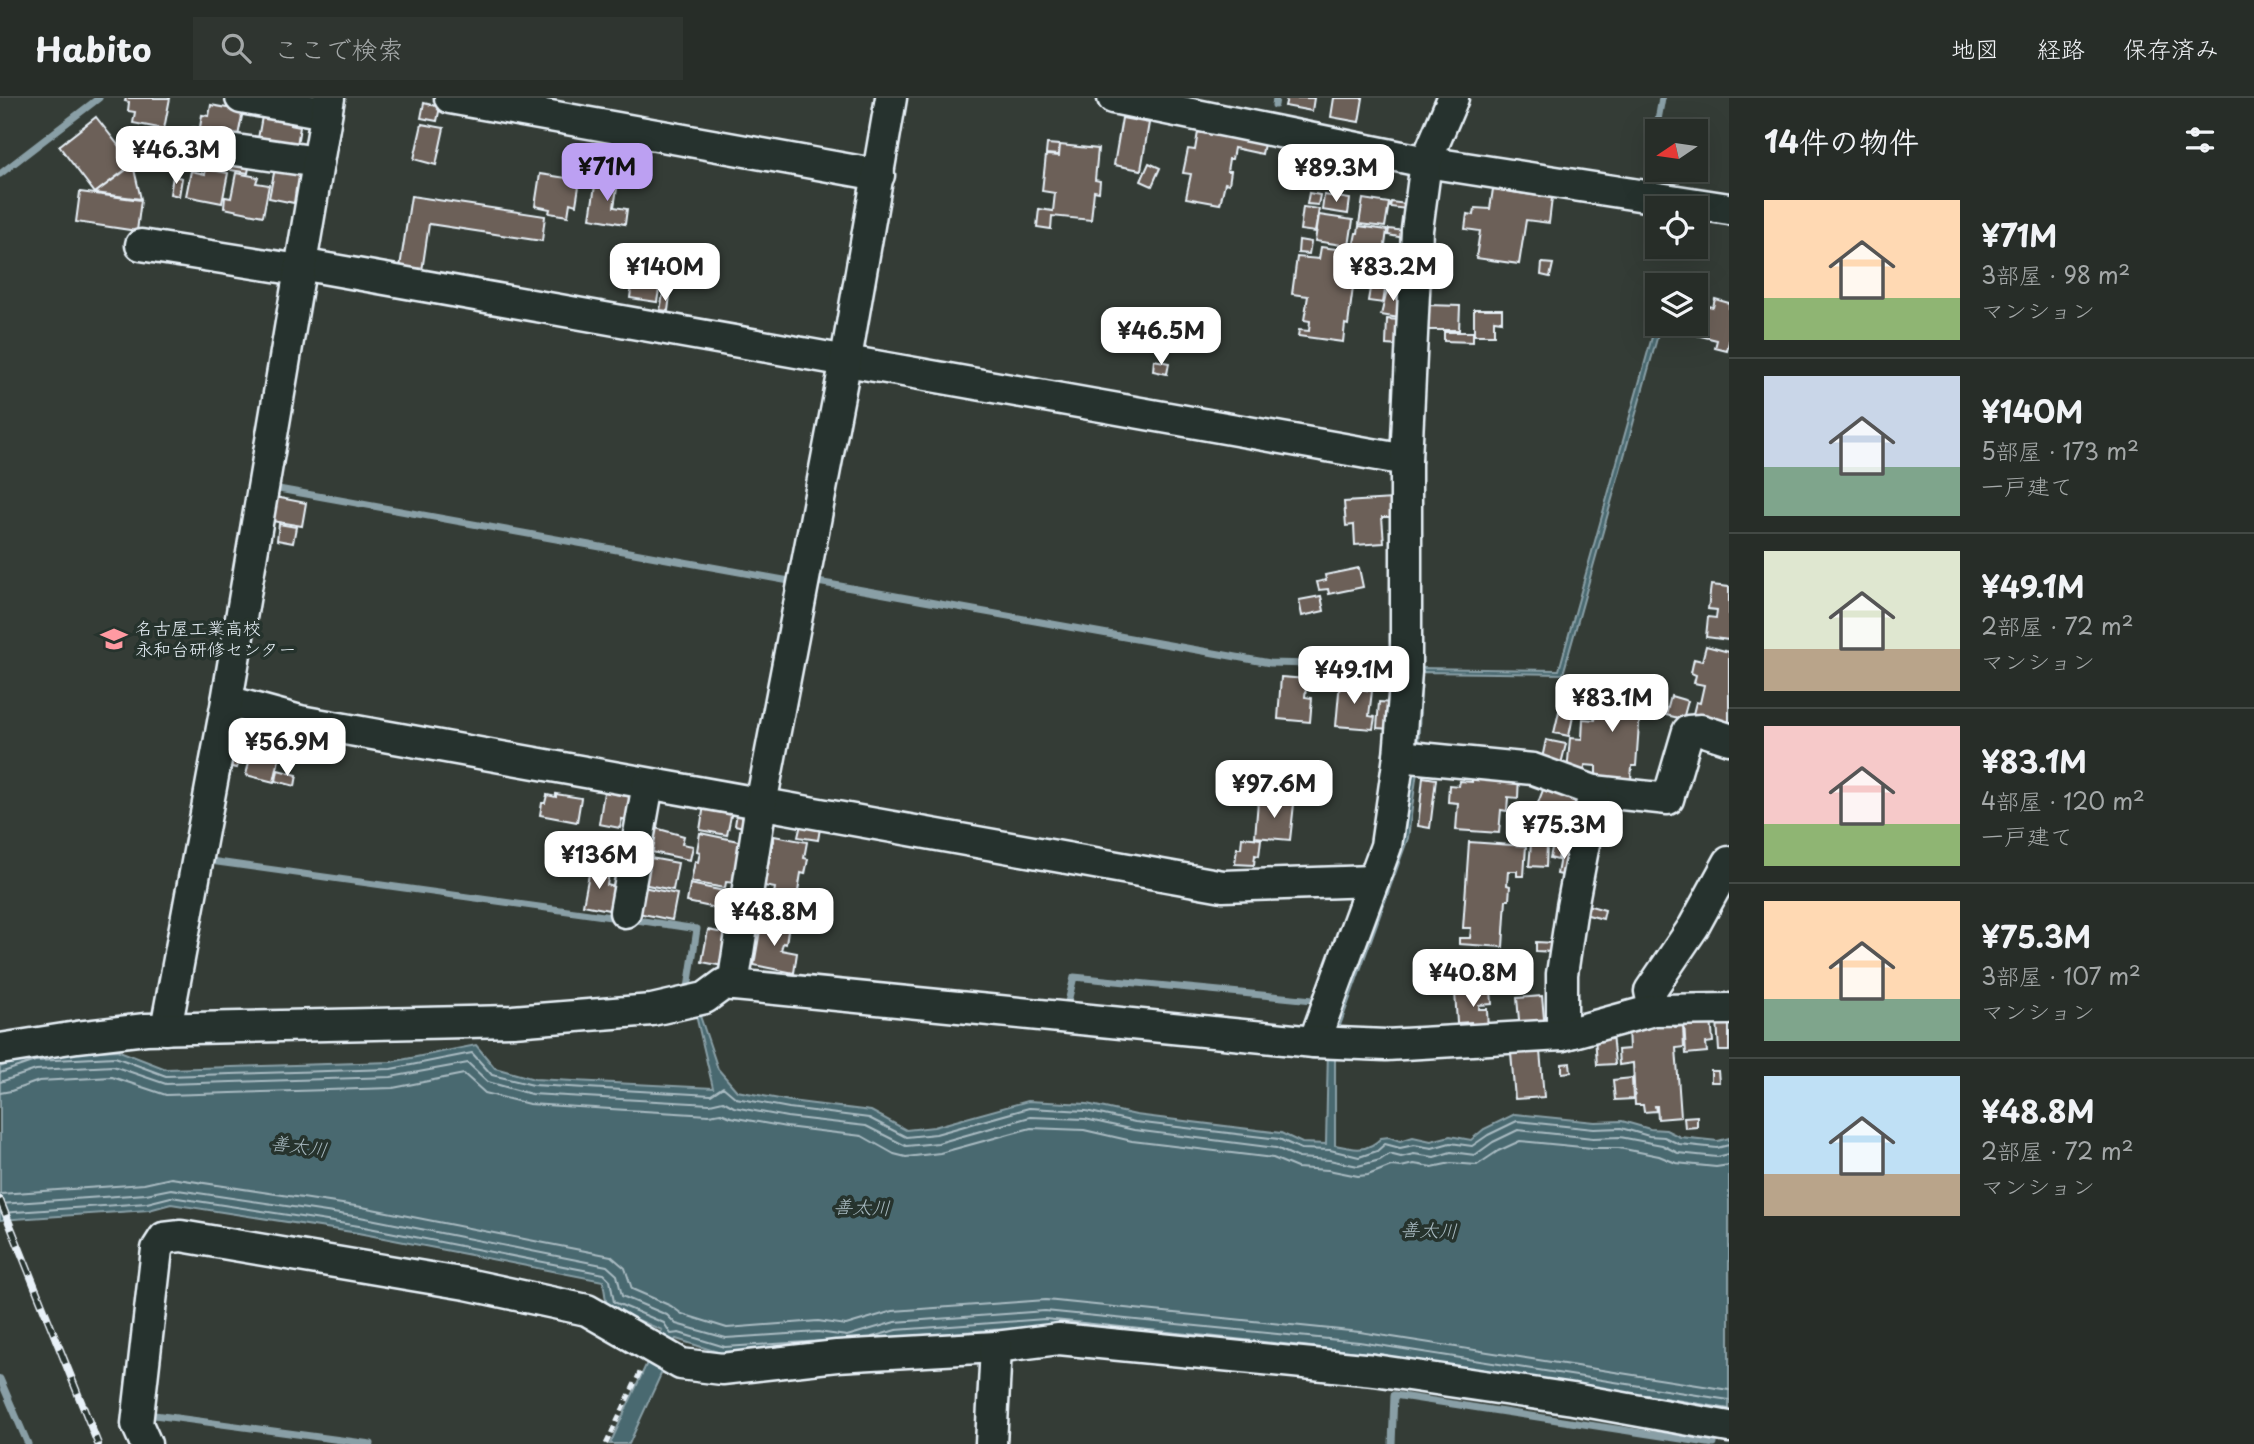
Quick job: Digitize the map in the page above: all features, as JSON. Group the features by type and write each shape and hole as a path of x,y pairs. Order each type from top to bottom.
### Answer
{"street":[{"path":"166,1028 227,701 327,106 241,98"},
{"path":"450,98 879,175"},
{"path":"733,985 761,804 846,359 891,98"},
{"path":"1113,98 1426,162 1729,209"},
{"path":"1314,1042 1386,846 1399,756 1406,672 1406,460 1417,230 1426,162 1453,98"},
{"path":"194,144 318,162"},
{"path":"141,245 300,267 846,359 1406,460"},
{"path":"227,701 300,721 1223,886 1373,881"},
{"path":"1399,756 1533,769 1594,791 1668,799 1688,731 1701,730 1729,739"},
{"path":"625,912 648,784"},
{"path":"1562,1035 1562,975 1594,791"},
{"path":"1654,1010 1650,991 1694,926 1729,862"},
{"path":"0,1049 77,1037 166,1028 513,1020 652,1010 705,998 724,984 1314,1042 1386,1045 1562,1035 1654,1010 1729,1009"},
{"path":"146,1444 137,1423 157,1249 164,1238 181,1236 466,1284 587,1310 681,1364 722,1369 837,1356 996,1347 1059,1339 1374,1370 1573,1399 1729,1427"},
{"path":"991,1444 996,1347"}],"path":[{"path":"606,1444 661,1352"}],"water":[{"path":"1652,336 1658,336 1563,674 1422,672 1418,748 1415,748 1419,668 1559,670"},
{"path":"1414,763 1418,764 1408,838 1338,1031 1331,1030 1404,839"},
{"name":"善太川","path":"698,1010 718,1069 737,1091 871,1111 906,1130 934,1127 1028,1101 1087,1104 1136,1115 1281,1133 1302,1143 1326,1144 1328,1048 1335,1048 1335,1145 1365,1148 1381,1138 1389,1137 1400,1141 1413,1137 1431,1141 1450,1136 1471,1140 1484,1129 1515,1114 1595,1122 1622,1121 1650,1129 1666,1130 1680,1137 1718,1141 1729,1138 1729,1416 1044,1326 896,1337 848,1352 724,1354 676,1339 666,1352 662,1372 629,1444 610,1444 662,1330 607,1307 603,1281 358,1233 171,1204 149,1210 0,1220 0,1067 33,1055 117,1050 166,1069 391,1062 476,1045 495,1068 534,1079 713,1088 695,1011"}],"building":[{"path":"126,98 170,98 164,129 133,123 135,112 128,111 129,102 125,101"},
{"path":"1287,98 1314,98 1312,111 1285,106"},
{"path":"1334,98 1363,98 1359,122 1331,117"},
{"path":"424,103 440,107 437,121 421,118"},
{"path":"211,105 243,111 237,141 199,134 202,115 209,116"},
{"path":"263,111 292,117 290,125 300,127 296,151 257,144"},
{"path":"96,117 133,164 95,193 59,146"},
{"path":"1122,118 1149,123 1141,170 1114,165"},
{"path":"422,124 444,128 436,165 414,159"},
{"path":"1198,132 1264,144 1262,154 1234,148 1227,171 1231,171 1229,184 1225,183 1220,204 1186,198 1191,174 1183,173 1188,149 1195,150"},
{"path":"637,140 644,141 638,180 631,179"},
{"path":"1047,144 1059,145 1058,155 1046,154"},
{"path":"1060,145 1098,149 1095,180 1100,181 1099,192 1094,191 1091,220 1052,216 1051,229 1037,227 1039,209 1053,211 1055,193 1042,191 1046,155 1059,156"},
{"path":"233,159 250,162 248,173 231,170"},
{"path":"276,163 306,168 302,190 296,189 294,203 269,198"},
{"path":"1149,163 1160,168 1152,186 1141,181"},
{"path":"133,165 141,199 95,193"},
{"path":"206,169 228,173 222,203 186,196 191,171 205,174"},
{"path":"236,173 258,177 256,183 269,185 263,216 224,208 225,197 231,198"},
{"path":"540,174 580,180 576,205 570,203 568,216 549,213 550,209 535,206"},
{"path":"173,176 182,178 179,196 170,194"},
{"path":"596,179 618,182 614,207 627,209 625,224 590,218"},
{"path":"1493,189 1552,198 1549,223 1526,220 1519,264 1476,258 1480,231 1465,229 1467,214 1474,215 1475,208 1490,209"},
{"path":"80,192 141,200 137,231 76,222"},
{"path":"1309,193 1320,195 1318,205 1307,204"},
{"path":"1324,195 1350,199 1348,214 1322,210"},
{"path":"411,196 545,216 542,241 429,224 422,271 400,267"},
{"path":"1363,199 1389,203 1385,227 1359,224"},
{"path":"1391,202 1407,204 1406,209 1390,207"},
{"path":"1303,207 1319,209 1315,232 1300,230"},
{"path":"1319,215 1353,220 1349,246 1315,241"},
{"path":"1359,226 1387,230 1384,253 1353,248"},
{"path":"1389,229 1405,231 1404,238 1388,235"},
{"path":"1299,240 1311,242 1309,254 1298,253"},
{"path":"1321,247 1352,251 1348,279 1354,280 1343,342 1298,336 1299,330 1309,331 1310,321 1304,320 1308,296 1292,294 1297,257 1319,259"},
{"path":"1373,254 1404,258 1403,270 1372,266"},
{"path":"628,260 663,265 657,302 630,298 632,282 625,281"},
{"path":"1542,263 1553,264 1550,277 1541,275"},
{"path":"1371,282 1386,284 1383,303 1368,301"},
{"path":"1388,287 1403,289 1399,318 1381,315"},
{"path":"663,294 670,295 668,311 660,310"},
{"path":"1715,299 1729,303 1727,351 1715,348 1717,340 1701,336 1708,336 1708,306 1713,307"},
{"path":"1428,305 1460,306 1459,330 1427,330"},
{"path":"1474,309 1502,309 1502,321 1494,320 1494,335 1474,335"},
{"path":"1387,319 1400,320 1399,346 1386,345"},
{"path":"1444,332 1473,332 1473,342 1444,341"},
{"path":"1154,360 1169,363 1167,374 1153,371"},
{"path":"270,496 306,503 302,526 266,520"},
{"path":"1393,499 1394,517 1382,517 1384,543 1355,545 1354,525 1346,526 1344,502"},
{"path":"279,524 296,527 293,543 277,540"},
{"path":"1359,568 1363,587 1329,594 1328,589 1319,590 1317,582 1326,580 1325,575"},
{"path":"1711,585 1729,587 1729,640 1706,637 1708,617 1716,618 1717,610 1708,609"},
{"path":"1321,596 1324,611 1302,616 1299,600"},
{"path":"1706,646 1729,652 1729,731 1691,722 1696,702 1700,703 1704,685 1694,683 1696,675 1691,673 1694,659 1702,661"},
{"path":"1342,671 1373,673 1373,679 1341,676"},
{"path":"1281,677 1307,679 1305,697 1312,698 1310,722 1278,719"},
{"path":"1574,679 1590,682 1587,698 1571,694"},
{"path":"1340,681 1365,683 1365,690 1372,691 1369,716 1375,717 1373,729 1336,726"},
{"path":"1598,688 1658,693 1657,712 1640,711 1636,766 1632,766 1631,780 1596,777 1596,766 1585,765 1584,775 1567,773 1570,738 1582,739 1583,719 1595,720"},
{"path":"1671,696 1688,701 1683,719 1666,715"},
{"path":"1379,702 1393,703 1391,729 1377,728"},
{"path":"1561,703 1575,706 1569,736 1554,733"},
{"path":"1546,740 1566,744 1560,768 1541,763"},
{"path":"228,743 246,747 243,762 239,761 237,768 223,765"},
{"path":"252,749 280,755 274,782 246,775"},
{"path":"278,770 297,775 295,786 276,781"},
{"path":"1472,771 1519,775 1518,798 1508,797 1507,811 1501,810 1499,833 1456,830 1458,803 1448,802 1449,785 1459,786 1460,781 1472,782"},
{"path":"1423,777 1436,779 1430,828 1418,826"},
{"path":"1545,785 1581,798 1572,821 1536,808"},
{"path":"604,792 632,797 628,820 622,819 620,828 599,824"},
{"path":"556,794 581,798 577,822 540,815 547,795 556,797"},
{"path":"1258,801 1294,804 1290,840 1255,837"},
{"path":"704,805 732,811 727,835 700,830"},
{"path":"737,813 746,814 743,827 735,825"},
{"path":"802,820 821,823 818,840 798,837"},
{"path":"652,827 684,836 682,844 693,846 690,860 647,851"},
{"path":"700,833 743,842 735,883 726,882 725,888 691,882 695,861 698,862 700,852 697,851"},
{"path":"597,834 618,838 613,868 591,864"},
{"path":"774,836 807,842 804,858 808,859 805,874 801,873 796,904 773,899 775,888 764,886"},
{"path":"1242,837 1261,839 1259,856 1255,855 1254,865 1235,864"},
{"path":"1469,842 1526,846 1524,876 1517,876 1517,871 1508,871 1507,885 1510,886 1509,900 1506,900 1503,947 1459,944 1459,938 1470,938 1471,928 1463,928"},
{"path":"1531,844 1547,845 1546,867 1529,866"},
{"path":"1562,846 1571,848 1566,876 1557,874"},
{"path":"1552,848 1560,849 1558,860 1550,858"},
{"path":"645,857 678,863 673,890 637,883"},
{"path":"590,869 609,873 607,885 615,887 614,911 583,905"},
{"path":"690,884 729,892 725,910 687,902"},
{"path":"638,886 677,894 672,920 638,913"},
{"path":"761,901 777,904 775,918 758,915"},
{"path":"1587,905 1605,910 1603,919 1584,914"},
{"path":"762,919 789,924 786,944 783,943 781,950 797,953 794,973 754,965"},
{"path":"708,930 729,934 723,966 702,962"},
{"path":"1536,942 1555,943 1555,952 1536,951"},
{"path":"1506,956 1508,974 1504,974 1505,986 1474,988 1472,959"},
{"path":"1491,989 1492,1004 1479,1005 1479,1009 1487,1009 1488,1032 1471,1033 1471,1022 1457,1023 1455,992"},
{"path":"1542,996 1545,1030 1520,1031 1517,998"},
{"path":"1711,1019 1713,1042 1706,1043 1707,1052 1686,1054 1684,1021"},
{"path":"1717,1020 1729,1020 1729,1051 1719,1051"},
{"path":"1674,1022 1675,1027 1683,1026 1684,1047 1676,1048 1681,1117 1658,1119 1657,1106 1656,1111 1644,1112 1643,1105 1635,1105 1633,1063 1619,1065 1618,1050 1629,1049 1628,1028"},
{"path":"1612,1034 1615,1064 1597,1065 1595,1035"},
{"path":"1540,1051 1544,1097 1515,1099 1511,1053"},
{"path":"1570,1063 1571,1072 1562,1073 1562,1064"},
{"path":"1711,1071 1718,1071 1719,1082 1711,1082"},
{"path":"1632,1078 1633,1099 1615,1100 1613,1080"},
{"path":"1697,1116 1697,1127 1685,1128 1684,1117"}],"waterway":[{"path":"0,174 99,98"},
{"path":"1275,105 1276,98"},
{"path":"1658,119 1662,98"},
{"path":"273,488 795,582"},
{"path":"812,581 1270,663 1396,666"},
{"path":"203,860 618,918"},
{"path":"630,919 697,929 688,988 695,986"},
{"path":"1066,1010 1074,977 1313,1000"},
{"path":"0,1379 28,1444"},
{"path":"1392,1444 1394,1395 1714,1444"},
{"path":"147,1414 371,1444"}],"railway":[{"path":"0,1200 98,1444"}],"place":[{"name":"名古屋工業高校 永和台研修センター","path":"114,639"}]}
